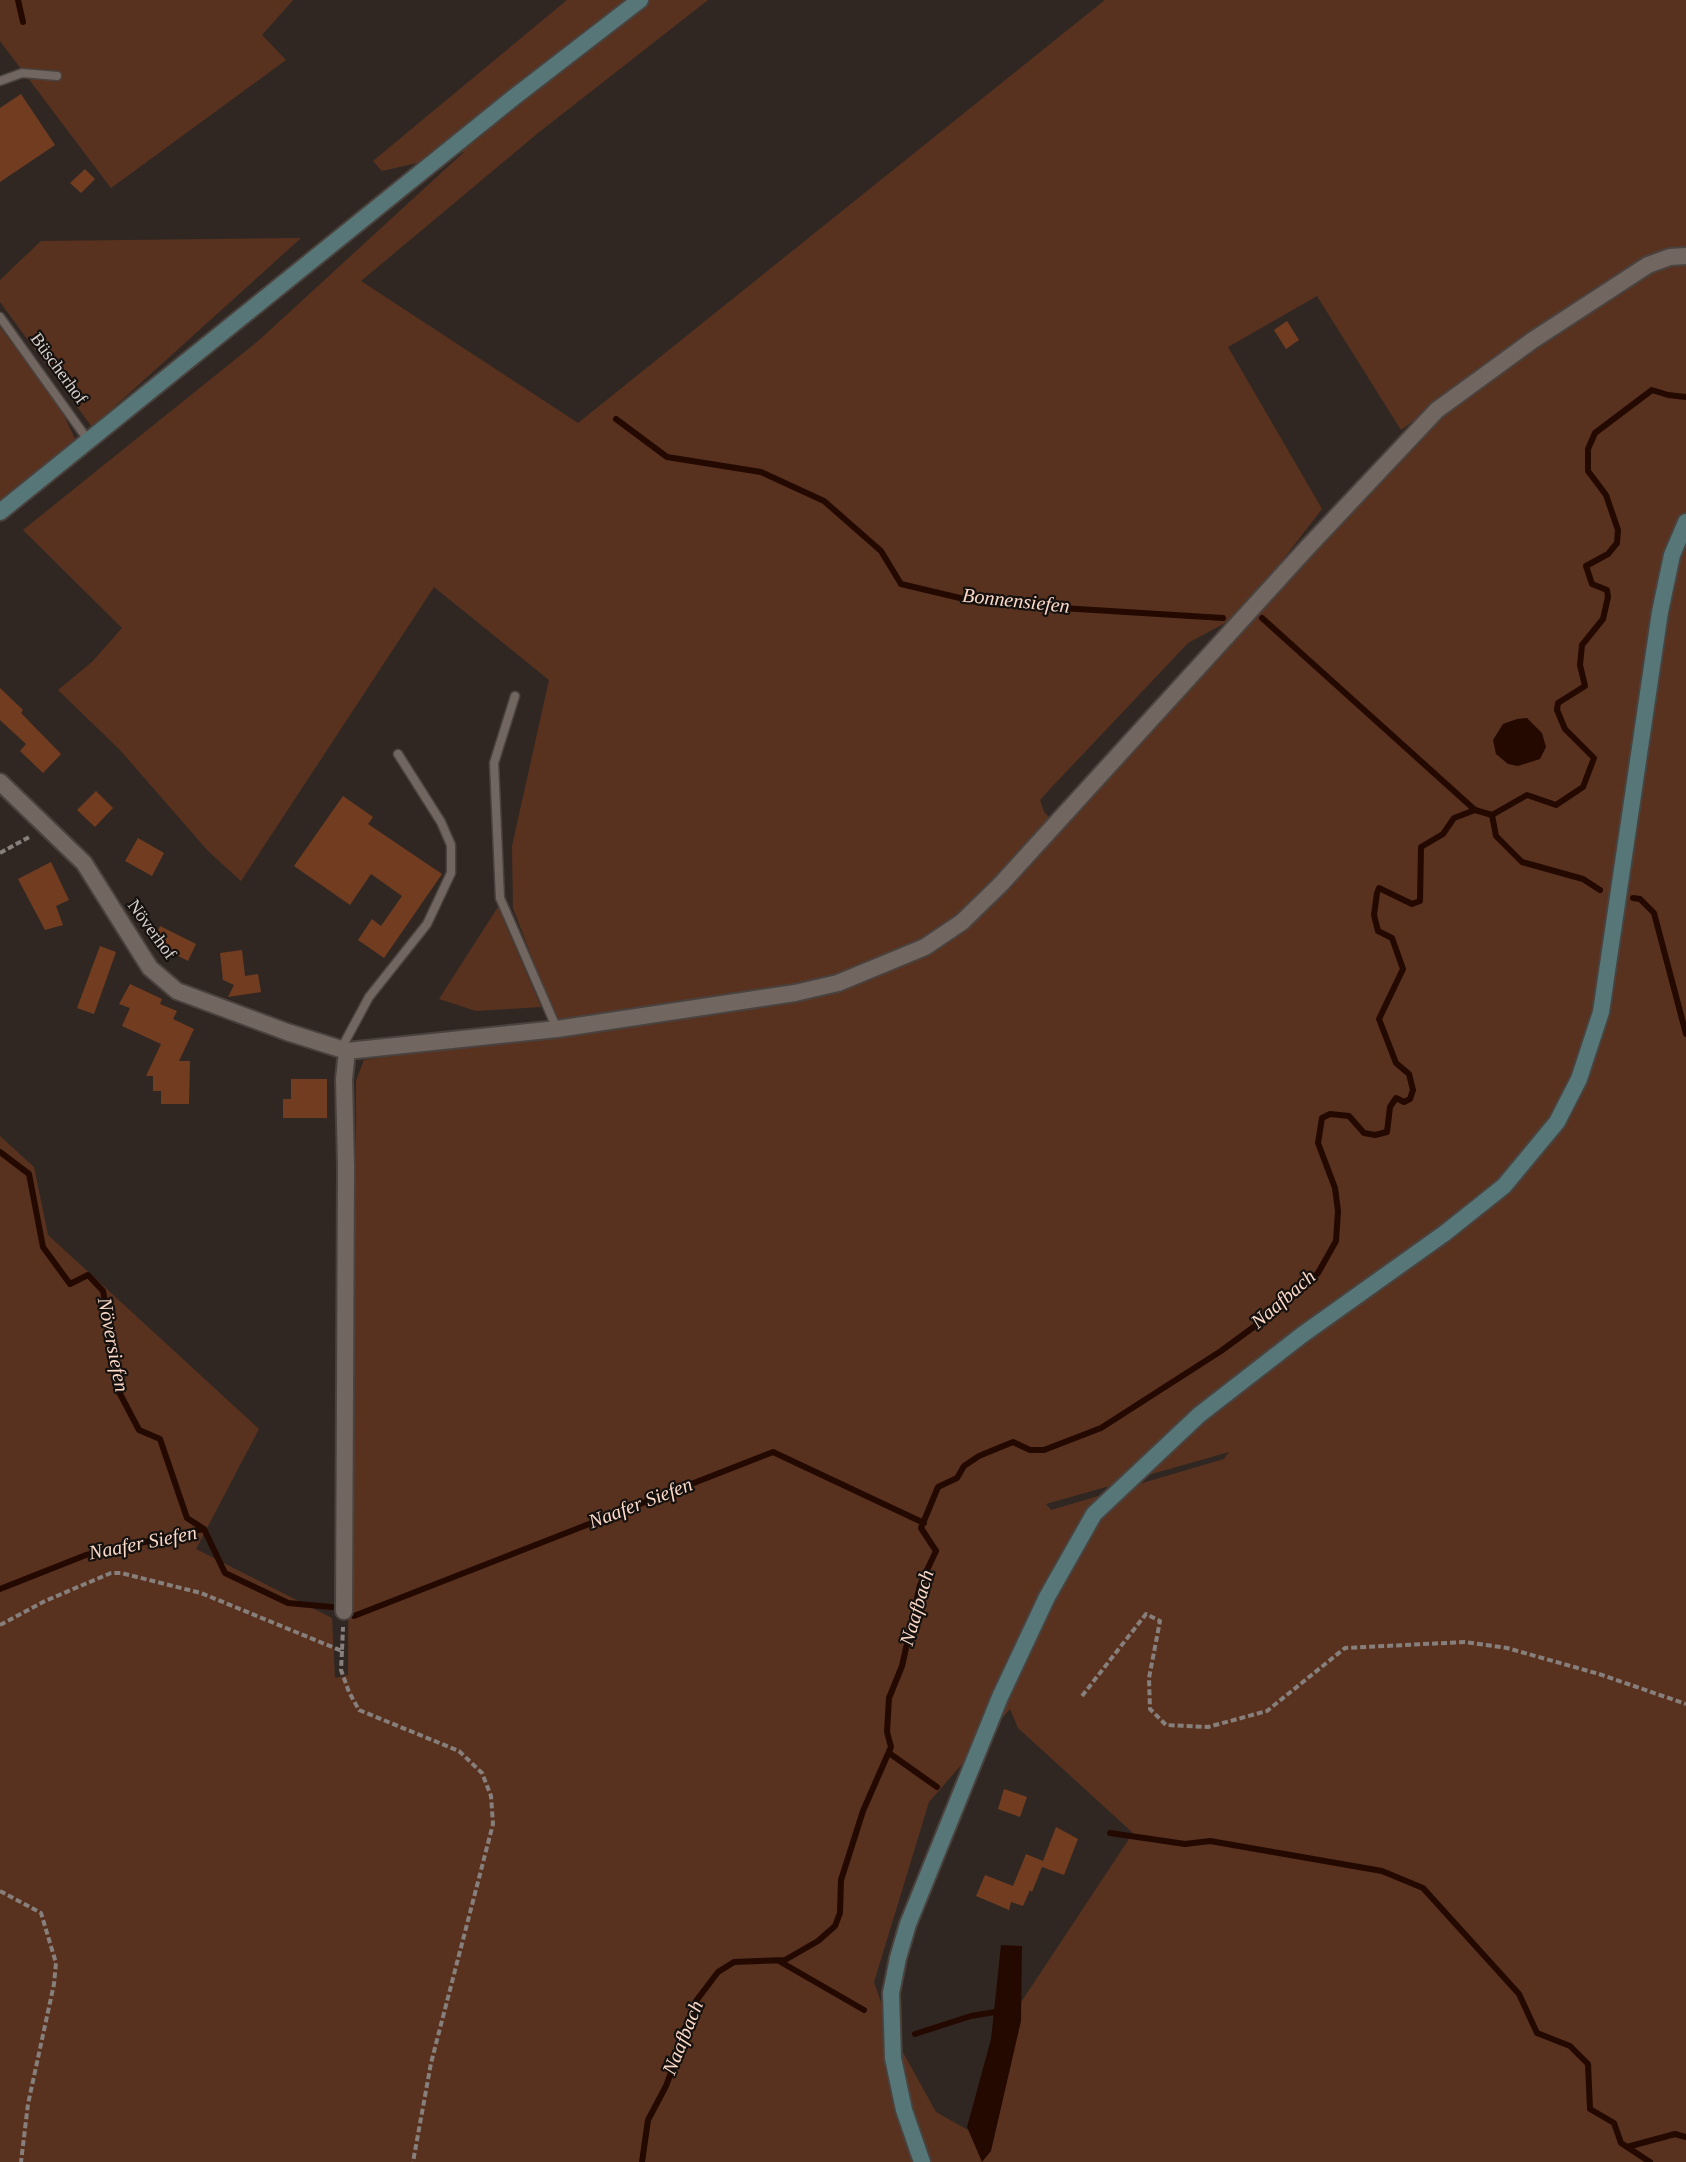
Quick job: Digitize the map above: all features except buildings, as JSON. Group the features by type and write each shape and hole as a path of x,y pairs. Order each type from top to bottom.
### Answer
{"main road":[{"path":"0,512 640,0"},
{"path":"922,2162 904,2110 893,2058 891,1993 898,1958 908,1924 1000,1697 1047,1597 1094,1514 1199,1415 1302,1335 1445,1233 1504,1186 1557,1122 1579,1079 1601,1012 1660,612 1672,555 1686,522"}],"street":[{"path":"344,1611 346,1166 344,1050 557,1029 795,993 838,983 887,964 934,941 962,922 1001,884 1307,548 1437,410 1533,340 1648,265 1670,257 1686,256"},
{"name":"Növerhof","path":"0,782 84,863 150,968 177,991 344,1050"}],"lane":[{"path":"0,81 22,73 57,76"},
{"name":"Büscherhof","path":"0,317 88,440"},
{"path":"515,696 494,763 500,898 557,1029"},
{"path":"344,1050 369,997 427,924 452,873 451,845 441,822 398,754"}],"path":[{"path":"0,853 24,841 45,825"},
{"path":"0,1625 45,1601 111,1573 121,1573 201,1593 342,1651"},
{"path":"344,1611 341,1670 359,1710 459,1751 482,1773 491,1796 494,1824 431,2063 413,2162"},
{"path":"1082,1696 1146,1614 1160,1621 1149,1678 1150,1709 1166,1725 1208,1726 1267,1711 1345,1648 1466,1642 1507,1648 1599,1674 1686,1704"},
{"path":"0,1891 41,1913 56,1963 28,2104 21,2162"}],"shaded area":[{"path":"0,0 293,0 262,35 286,60 111,188 0,41"},
{"path":"567,0 708,0 538,133 361,281 578,423 1105,0 1686,0 1686,2162 0,2162 0,1136 34,1167 48,1235 259,1429 196,1549 332,1618 335,1678 348,1675 350,1333 356,1192 356,1081 364,1060 791,1001 938,947 1186,690 1441,415 1621,284 1597,286 1401,430 1317,296 1228,347 1322,509 1240,615 1188,643 1040,800 1044,812 1053,821 962,914 920,942 843,975 791,987 557,1024 513,908 512,846 549,680 434,587 241,881 208,851 120,750 58,690 92,662 122,628 23,530 257,342 464,152 382,171 373,161","holes":["1229,1452 1224,1459 1051,1510 1046,1504","1010,1709 1018,1728 1133,1833 1008,2022 989,2142 936,2112 890,2029 874,1982 929,1802"]},
{"path":"301,238 92,427 0,302 0,280 41,241"},
{"path":"0,327 61,409 75,439 0,504"},
{"path":"1527,718 1542,733 1546,747 1540,759 1518,766 1508,764 1496,754 1493,740 1503,724"},
{"path":"498,907 541,1007 476,1011 439,999"},
{"path":"1001,1945 1022,1946 1021,2021 991,2151 982,2162 967,2127 991,2039"}],"waterway":[{"path":"18,0 23,22"},
{"name":"Naafbach","path":"642,2162 648,2120 666,2086 679,2051 683,2030 692,2020 696,2001 718,1972 734,1962 785,1960 818,1941 835,1926 840,1913 841,1880 863,1811 891,1747 887,1732 889,1698 902,1666 920,1585 936,1551 921,1528 938,1487 957,1478 964,1466 979,1456 1013,1442 1030,1450 1044,1450 1101,1428 1221,1351 1285,1304 1318,1273 1336,1241 1338,1211 1335,1188 1318,1143 1322,1118 1330,1114 1349,1116 1364,1133 1375,1135 1387,1132 1390,1107 1396,1098 1404,1102 1410,1099 1413,1090 1409,1074 1396,1063 1379,1019 1403,969 1392,938 1378,931 1374,915 1379,888 1412,904 1420,901 1421,847 1443,834 1454,818 1475,810 1492,815 1527,795 1556,805 1583,787 1594,758 1565,729 1557,710 1558,703 1585,686 1580,665 1582,645 1603,619 1608,597 1607,590 1592,584 1586,566 1608,554 1617,543 1618,530 1606,495 1588,471 1588,449 1595,433 1652,390 1686,397"},
{"name":"Bonnensiefen","path":"616,419 667,457 761,472 824,501 881,551 901,584 981,603 1223,618"},
{"name":"Bonnensiefen","path":"1262,618 1475,810"},
{"path":"1492,815 1496,836 1522,862 1583,879 1600,890"},
{"path":"1633,898 1640,899 1654,913 1686,1034"},
{"name":"Növersiefen","path":"0,1152 29,1174 43,1247 70,1284 88,1275 103,1291 112,1337 118,1390 139,1430 160,1439 187,1518 204,1529"},
{"name":"Naafer Siefen","path":"354,1616 773,1452 924,1523"},
{"name":"Naafer Siefen","path":"0,1589 86,1555 203,1529"},
{"name":"Naafer Siefen","path":"204,1529 225,1573 288,1603 332,1607"},
{"path":"889,1753 937,1787"},
{"path":"1110,1833 1185,1844 1210,1841 1382,1871 1423,1888 1519,1994 1537,2033 1570,2046 1588,2064 1590,2109 1614,2123 1621,2143 1650,2162"},
{"path":"779,1961 864,2010"},
{"path":"915,2034 971,2016 1001,2011"},
{"path":"1627,2147 1675,2134 1686,2137"}]}
